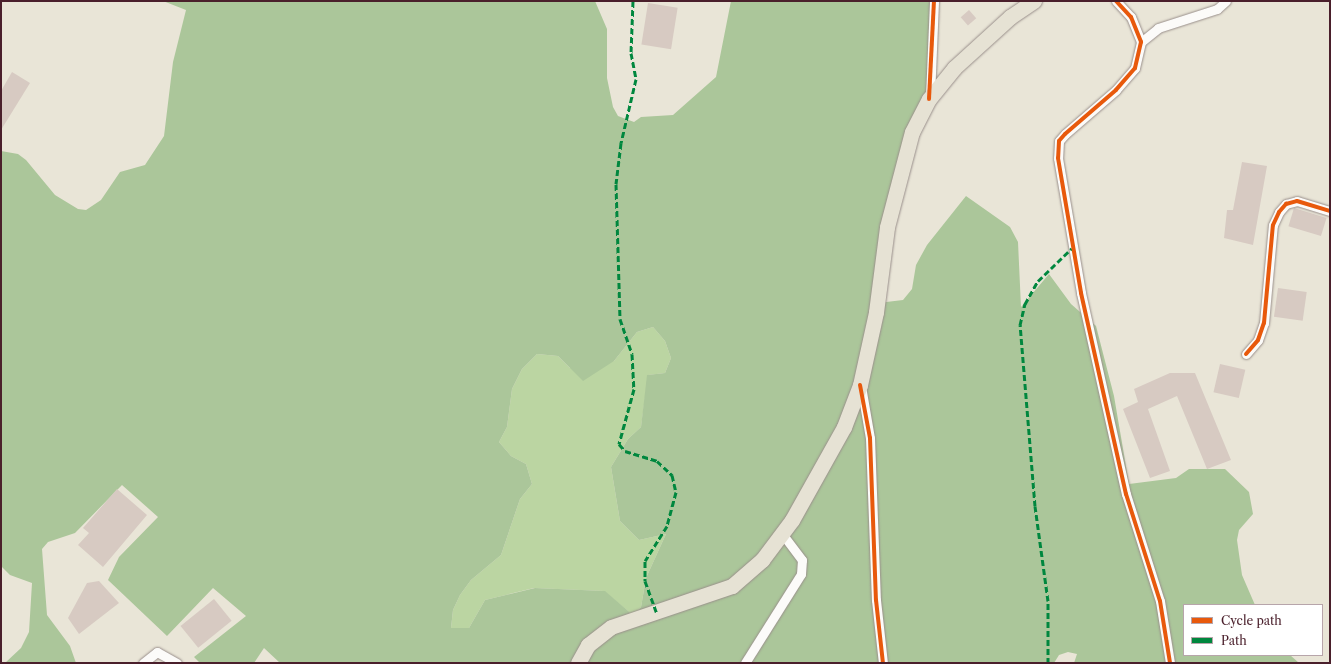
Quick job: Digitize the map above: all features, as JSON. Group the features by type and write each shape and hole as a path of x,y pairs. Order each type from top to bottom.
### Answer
{"main road":[{"path":"578,663 588,645 611,627 732,586 750,573 782,533 822,470 860,385 899,177 912,132 930,99 954,68 1010,17 1034,1"}],"street":[{"path":"930,99 934,1"},
{"path":"1116,1 1131,17 1141,42 1135,68 1065,134 1058,150 1081,293 1126,494 1160,601 1170,663"},
{"path":"1141,42 1158,28 1217,10 1226,1"},
{"path":"1246,354 1258,340 1264,323 1273,225 1279,212 1286,204 1297,201 1330,211"},
{"path":"860,385 870,438 876,600 883,663"},
{"path":"745,663 802,574 802,560 782,533"},
{"path":"142,663 157,652 176,663"}],"green space":[{"path":"163,1 595,1 607,29 607,78 613,107 618,116 634,122 641,117 673,115 716,77 731,1 932,1 927,89 910,129 878,303 903,300 912,289 916,265 927,245 966,196 1010,227 1018,242 1021,307 1049,274 1071,304 1096,326 1114,396 1129,484 1176,478 1189,469 1225,469 1249,492 1253,514 1239,530 1237,540 1242,575 1255,604 1183,604 1183,656 1291,656 1299,663 1074,663 1077,654 1068,652 1059,655 1054,663 280,663 264,648 254,663 200,663 194,657 246,616 213,588 167,636 108,580 119,557 158,517 122,485 75,533 48,542 42,549 47,615 70,646 76,663 5,663 21,648 29,632 32,583 10,575 1,566 1,151 18,154 26,160 55,195 78,209 86,210 101,200 120,172 145,165 164,136 173,62 186,10","holes":["653,327 665,341 671,358 665,373 647,375 641,427 628,439 611,467 620,521 639,540 666,534 646,578 641,607 634,616 605,591 535,588 485,600 469,628 451,628 453,610 460,595 471,580 501,555 520,499 532,484 526,464 511,456 499,442 507,427 512,389 522,369 537,354 558,356 583,381 614,361 637,332"]},
{"path":"653,327 665,341 671,358 665,373 648,375 641,427 628,439 611,467 620,521 639,540 666,534 646,578 641,607 634,616 604,591 534,588 485,600 469,628 451,628 453,610 460,595 471,580 501,555 520,499 532,484 526,464 511,456 499,442 507,427 512,389 522,369 537,354 558,356 570,368 614,361 637,332"}],"building":[{"path":"648,3 678,8 671,49 641,44"},
{"path":"969,10 976,18 968,26 961,17"},
{"path":"12,72 30,83 1,130 1,91"},
{"path":"1242,162 1267,166 1253,245 1224,238 1227,210 1233,210"},
{"path":"1294,208 1327,218 1321,236 1288,226"},
{"path":"1278,288 1307,292 1303,321 1274,317"},
{"path":"1220,364 1245,370 1239,398 1213,392"},
{"path":"1170,373 1195,373 1231,460 1207,469 1177,396 1148,409 1170,471 1150,478 1123,409 1138,402 1134,389"},
{"path":"117,489 147,515 103,567 78,545 89,533 83,528"},
{"path":"99,581 119,603 79,634 68,618 87,583"},
{"path":"214,599 232,621 198,648 181,626"}],"marked path":[{"path":"633,1 631,53 636,79 621,143 616,184 620,319 632,354 634,389 619,444 625,451 657,461 672,475 676,492 667,526 645,561 645,581 656,612"},
{"path":"1048,663 1048,601 1035,506 1020,325 1025,304 1038,281 1072,248"}],"cycle path":[{"path":"929,99 934,1"},
{"path":"1116,1 1131,17 1141,42 1135,68 1116,90 1065,134 1059,141 1058,158 1081,293 1126,494 1160,601 1170,663"},
{"path":"1246,354 1258,340 1264,323 1273,225 1279,212 1286,204 1297,201 1330,211"},
{"path":"860,385 870,438 876,600 883,663"}]}
